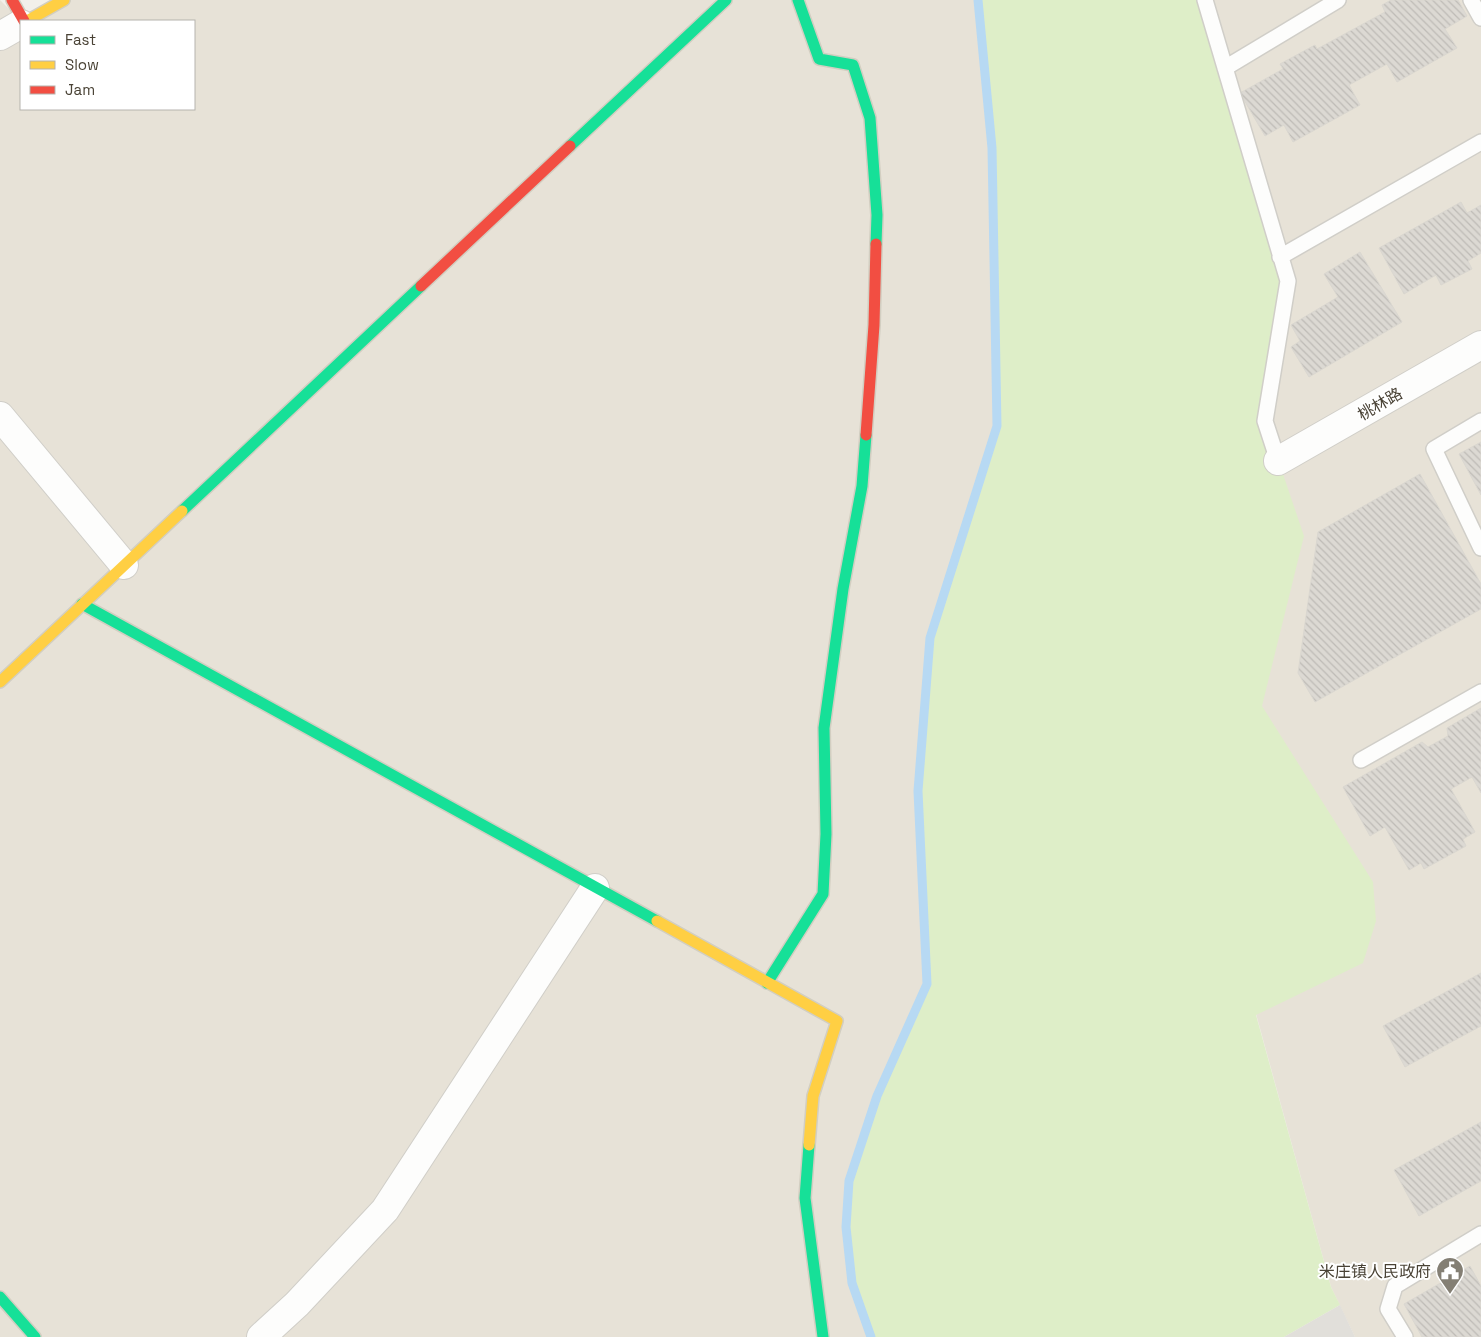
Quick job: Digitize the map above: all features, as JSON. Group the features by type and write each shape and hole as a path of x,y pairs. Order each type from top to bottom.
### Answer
{"street":[{"path":"12,0 25,20"},
{"path":"28,20 64,0"},
{"path":"0,682 726,0"},
{"path":"767,983 822,894 826,834 824,728 843,589 862,486 874,325 877,215 870,118 853,65 820,59 798,0"},
{"path":"0,36 20,25"},
{"name":"桃林路","path":"1278,461 1481,345"},
{"path":"0,416 124,565"},
{"path":"82,604 837,1021 813,1096 805,1198 822,1337"},
{"path":"261,1337 297,1304 385,1210 595,888"},
{"path":"0,1298 34,1337"}],"lane":[{"path":"1205,0 1288,281 1265,421 1278,461"},
{"path":"1225,68 1338,0"},
{"path":"1471,0 1481,18"},
{"path":"1280,257 1481,142"},
{"path":"1481,421 1434,449 1481,548"},
{"path":"1361,760 1481,692"},
{"path":"1405,1337 1388,1309 1396,1286 1481,1234"}],"shaded area":[{"path":"0,0 20,20 20,110 195,110 195,20 29,20 64,0 1481,0 1481,1337 1355,1337 1331,1287 979,5 992,148 997,426 930,638 918,791 927,984 877,1096 849,1181 852,1283 871,1337 0,1337"},
{"path":"1340,1305 1355,1337 1284,1337"}],"green space":[{"path":"978,0 1205,0 1288,281 1265,421 1304,536 1262,706 1373,882 1376,921 1363,963 1256,1015 1331,1287 1340,1305 1284,1337 871,1337 852,1283 846,1227 849,1181 877,1096 927,984 918,791 930,638 997,426 992,148"}],"building":[{"path":"1391,0 1458,0 1467,16 1445,29 1457,48 1397,82 1387,64 1349,85 1360,105 1293,142 1284,125 1265,136 1240,93 1283,69 1280,64 1315,45 1317,49 1385,12 1382,5"},
{"path":"1461,202 1467,213 1481,205 1481,253 1468,261 1472,269 1441,285 1436,275 1404,294 1379,248"},
{"path":"1360,252 1402,322 1309,377 1291,347 1300,341 1291,325 1338,297 1324,274"},
{"path":"1481,442 1481,495 1459,454"},
{"path":"1420,474 1481,584 1481,609 1315,702 1298,673 1318,532"},
{"path":"1481,708 1481,793 1472,777 1451,789 1475,832 1463,839 1466,846 1424,869 1421,863 1409,870 1385,827 1370,836 1343,787 1422,742 1428,747 1448,736 1447,728"},
{"path":"1481,973 1481,1026 1405,1067 1383,1026"},
{"path":"1481,1122 1481,1181 1419,1216 1394,1170"},
{"name":"米庄镇人民政府","path":"1470,1266 1481,1286 1481,1337 1422,1337 1404,1304"}],"waterway":[{"path":"871,1337 852,1283 846,1227 849,1181 877,1096 927,984 918,791 930,638 997,426 992,148 978,0"}],"traffic: fast":[{"path":"570,146 726,0"},
{"path":"798,0 819,59 853,65 870,118 877,215 876,244"},
{"path":"182,511 421,286"},
{"path":"767,983 823,894 826,834 824,728 843,589 862,486 866,435"},
{"path":"82,604 657,921"},
{"path":"809,1145 805,1198 823,1337"},
{"path":"0,1297 35,1337"}],"traffic: slow":[{"path":"29,20 64,0"},
{"path":"0,682 182,511"},
{"path":"657,921 837,1021 813,1096 809,1145"}],"traffic: jam":[{"path":"12,0 23,20"},
{"path":"421,286 570,146"},
{"path":"866,435 874,325 876,244"}],"place":[{"name":"米庄镇人民政府","path":"1450,1295"}]}
